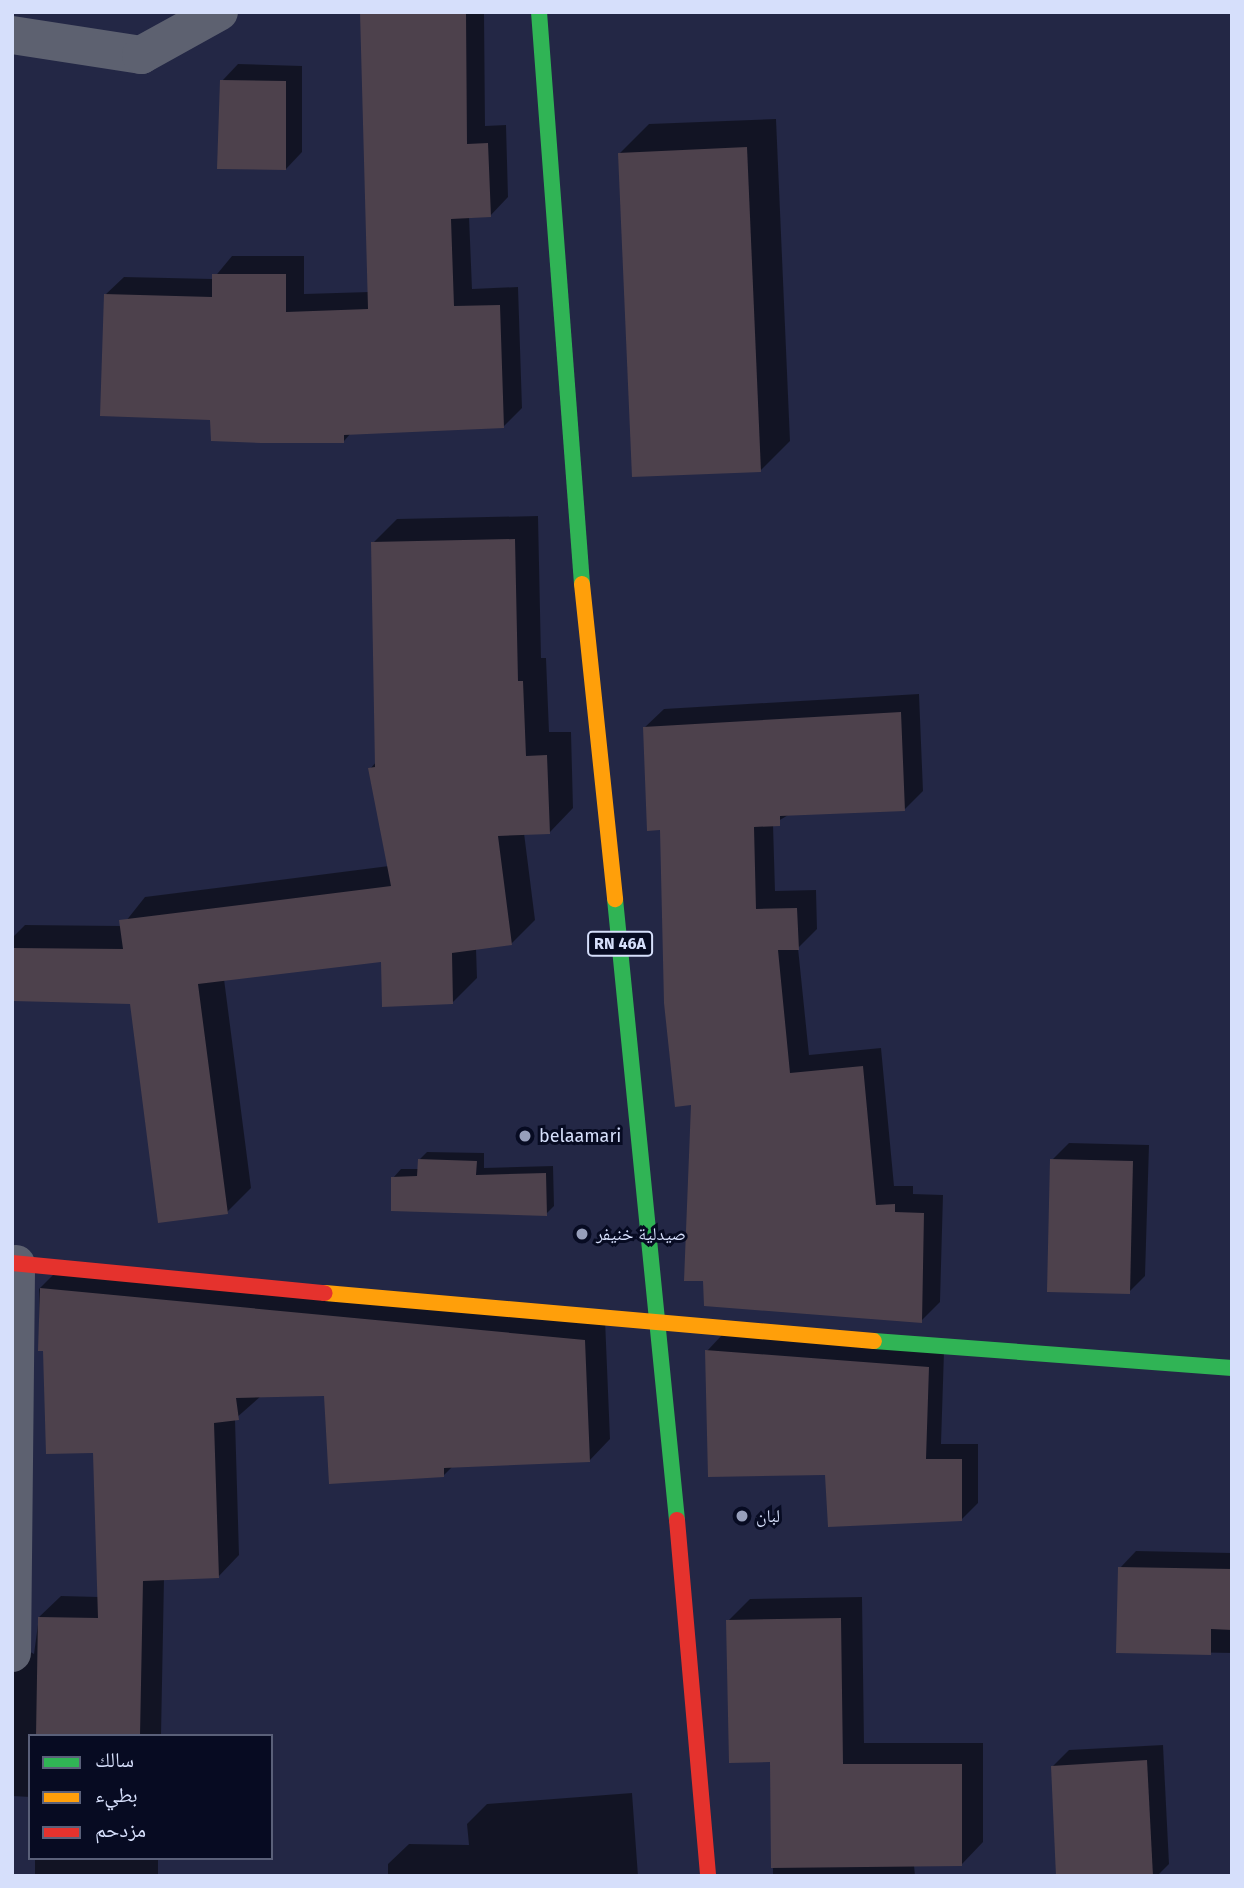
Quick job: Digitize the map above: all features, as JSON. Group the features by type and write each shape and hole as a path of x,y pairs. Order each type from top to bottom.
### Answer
{"main road":[{"name":"RN 46A","path":"539,12 578,550 660,1325 708,1876"},
{"path":"14,1264 660,1325 1232,1368"}],"street":[{"path":"12,35 141,55 219,12"},
{"path":"12,1653 14,1264"}],"building":[{"path":"360,12 466,12 467,144 488,143 491,217 451,219 454,306 500,305 504,428 344,435 344,443 261,443 211,441 210,420 100,416 104,294 212,297 212,274 286,274 286,312 368,309"},
{"path":"220,80 286,81 286,170 217,169"},
{"path":"747,147 761,472 632,477 618,153"},
{"path":"515,539 518,681 523,681 526,756 547,755 550,834 498,836 512,945 452,953 453,1004 382,1007 381,962 198,984 228,1214 158,1223 130,1004 12,1001 12,948 123,949 119,920 391,886 368,768 375,767 371,542"},
{"path":"901,712 905,811 780,816 780,826 754,827 756,909 797,908 799,950 778,950 790,1073 863,1066 876,1205 895,1204 895,1212 924,1213 922,1323 704,1306 703,1281 684,1281 691,1105 675,1107 664,1003 660,830 647,831 643,727"},
{"path":"418,1159 477,1161 476,1175 546,1173 547,1216 391,1211 391,1177 417,1176"},
{"path":"1050,1159 1133,1161 1130,1294 1047,1292"},
{"path":"40,1288 585,1340 590,1462 444,1468 444,1477 329,1484 324,1396 236,1398 239,1420 214,1423 219,1578 143,1581 140,1734 36,1734 38,1617 98,1618 93,1453 46,1454 43,1351 38,1351"},
{"path":"705,1350 929,1367 926,1459 962,1459 962,1521 828,1527 825,1475 708,1477"},
{"path":"1118,1567 1232,1569 1232,1630 1211,1629 1211,1655 1116,1653"},
{"path":"841,1618 843,1764 962,1764 962,1866 771,1868 770,1762 729,1763 726,1620"},
{"path":"1147,1760 1153,1876 1056,1876 1051,1766"}],"traffic: fast":[{"path":"539,12 582,584"},
{"path":"615,899 677,1520"},
{"path":"874,1341 1232,1368"}],"traffic: slow":[{"path":"582,584 615,899"},
{"path":"325,1293 874,1341"}],"traffic: jam":[{"path":"12,1263 325,1293"},
{"path":"677,1520 708,1876"}],"place":[{"name":"belaamari","path":"525,1136"},
{"name":"صيدلية خنيفر","path":"582,1234"},
{"name":"لبان","path":"742,1516"}]}
